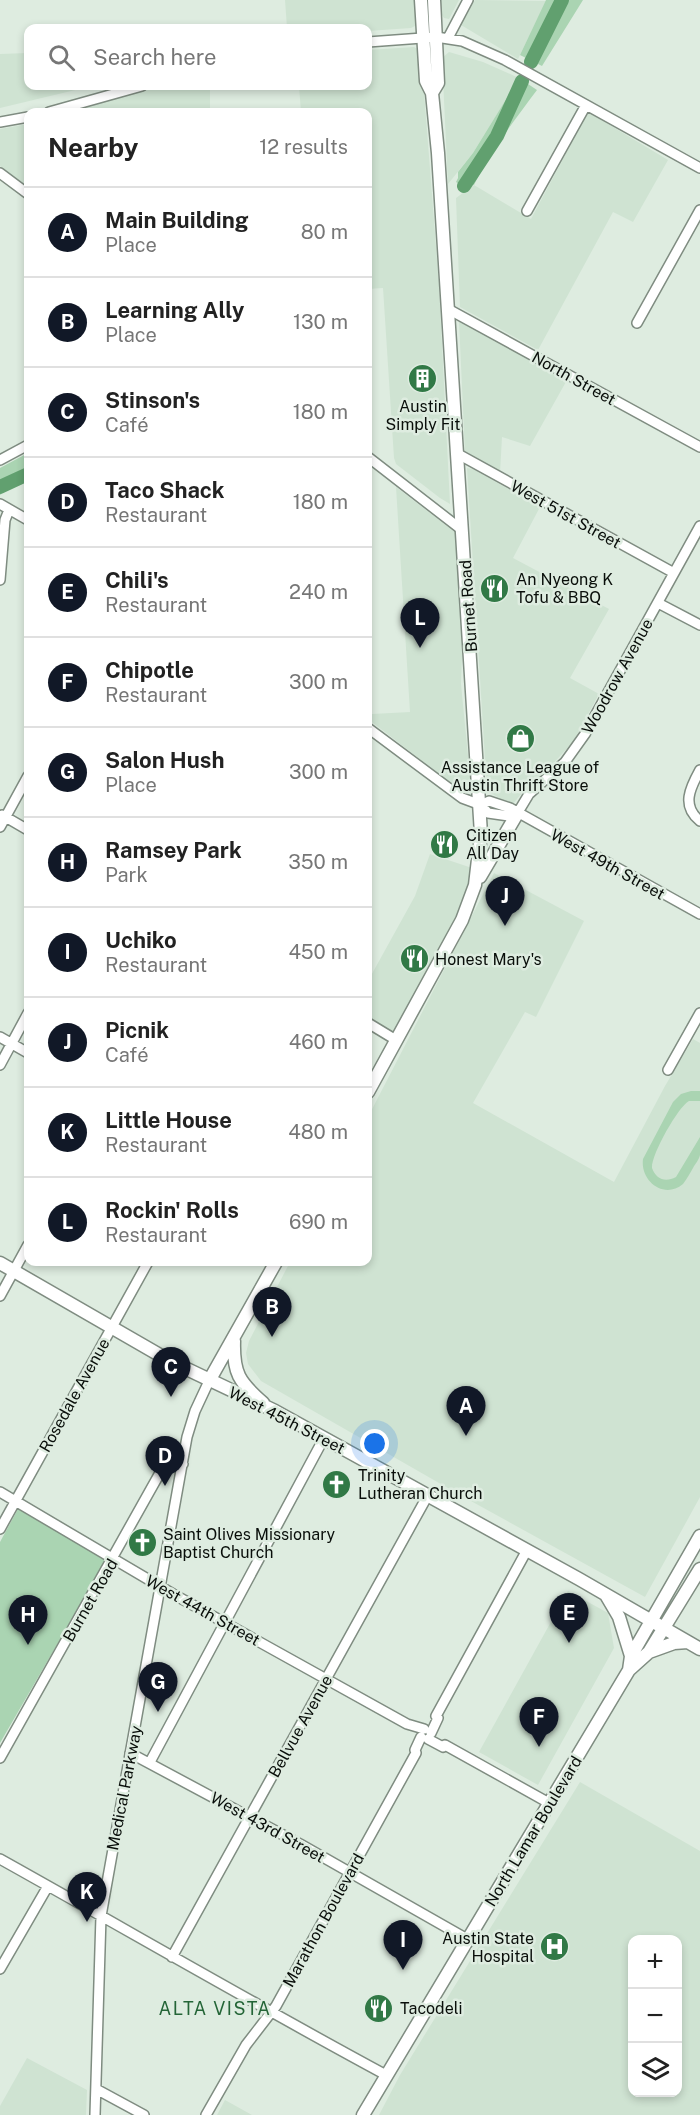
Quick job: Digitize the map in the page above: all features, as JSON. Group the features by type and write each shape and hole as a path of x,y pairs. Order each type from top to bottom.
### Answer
{"main road":[{"name":"Burnet Road","path":"421,0 436,37"},
{"name":"Burnet Road","path":"372,1085 462,920 475,885 480,852 481,805 432,93 438,83 434,0"},
{"path":"475,885 517,814"},
{"name":"West 45th Street","path":"0,1263 170,1361 271,1409 606,1594 700,1649"},
{"path":"209,1381 274,1266"},
{"path":"234,1339 234,1365 239,1378 271,1409"},
{"name":"North Lamar Boulevard","path":"629,1670 631,1656 700,1536"},
{"name":"North Lamar Boulevard","path":"363,2115 629,1670 649,1652 700,1569"},
{"path":"606,1594 619,1617 631,1656"},
{"path":"649,1652 674,1643 688,1642"}],"street":[{"path":"436,37 468,0"},
{"path":"372,42 436,37 470,44 505,60 700,168"},
{"path":"63,108 128,90"},
{"path":"527,211 586,105"},
{"path":"0,122 24,118"},
{"path":"0,173 24,191"},
{"path":"637,323 700,210"},
{"name":"North Street","path":"448,309 700,447"},
{"path":"0,460 24,447"},
{"name":"West 51st Street","path":"458,454 674,573"},
{"path":"372,460 462,530"},
{"path":"0,504 24,518"},
{"path":"0,580 5,520 9,510"},
{"name":"Woodrow Avenue","path":"517,814 530,794 565,762 585,734 700,526"},
{"path":"658,603 700,626"},
{"name":"West 49th Street","path":"372,731 462,798 481,805 489,801 510,808 517,814 700,914"},
{"path":"700,770 689,790 689,807 700,821"},
{"path":"0,827 3,816 24,782"},
{"path":"3,816 24,828"},
{"path":"668,1070 700,1013"},
{"path":"0,1065 24,1021"},
{"path":"372,1025 396,1040"},
{"path":"0,1037 24,1051"},
{"path":"0,1296 24,1252"},
{"name":"Rosedale Avenue","path":"0,1529 146,1266"},
{"path":"183,1464 191,1424 209,1381"},
{"path":"150,1762 324,1438"},
{"name":"Burnet Road","path":"0,1758 161,1471 166,1465 183,1464"},
{"name":"Medical Parkway","path":"95,2115 101,1916 183,1464"},
{"name":"West 44th Street","path":"0,1492 162,1587 407,1724 443,1747 445,1745 549,1803"},
{"name":"Bellvue Avenue","path":"172,1957 428,1495"},
{"name":"Marathon Boulevard","path":"206,2115 246,2045 276,2006 416,1753 415,1750 438,1718 436,1716 527,1550"},
{"name":"West 43rd Street","path":"130,1753 250,1817 467,1939"},
{"path":"0,1859 386,2075"},
{"path":"0,1969 48,1886"},
{"path":"96,2089 144,2115"}],"shaded area":[{"path":"285,0 418,0 417,25 411,28 372,31 372,24 287,24"},
{"path":"439,0 459,0 449,19 444,18 440,12"},
{"path":"475,0 546,1 518,59 461,25"},
{"path":"414,47 421,53 439,285 450,504 396,464 394,458 383,288 372,289 372,108 301,108 299,90 372,90 372,50"},
{"path":"449,52 483,62 519,78 473,153 448,184 442,58"},
{"path":"24,53 24,90 75,90 0,108 0,54"},
{"path":"147,90 210,90 210,108 83,108"},
{"path":"588,112 668,160 633,222 613,212 538,350 460,307 456,198 474,185 531,219"},
{"path":"24,125 24,185 0,166 0,129"},
{"path":"459,321 567,380 530,446 502,437 500,473 465,453"},
{"path":"467,468 473,469 540,507 513,558 609,609 570,678 599,694 573,742 512,805 487,791"},
{"path":"396,487 456,533 462,656 461,684 471,786 467,791 461,791 372,722 372,714 410,712"},
{"path":"430,854 472,868 455,918 393,1032 372,1020 372,974 415,896"},
{"path":"494,873 584,921 536,1017 525,1012 473,1103 614,1182 693,1039 700,1043 700,1497 645,1597 261,1381 248,1364 246,1353 249,1341 288,1266 372,1266 372,1109"},
{"path":"568,1591 608,1613 614,1648 538,1785 479,1752"},
{"name":"Austin State Hospital","path":"580,1782 700,1851 700,2115 379,2115 400,2075"},
{"path":"27,2058 87,2090 86,2115 0,2115 0,2106"},
{"path":"225,2100 252,2115 217,2115"}],"green space":[{"path":"546,0 583,0 542,66 520,55"},
{"path":"519,78 537,90 495,148 474,185 470,184 466,189 456,182 458,172 473,153"},
{"path":"24,455 24,481 16,483 0,495 0,468"},
{"path":"700,1091 700,1101 689,1101 678,1112 660,1143 652,1168 661,1179 668,1180 676,1177 700,1137 700,1155 683,1184 668,1190 661,1189 649,1181 643,1167 643,1159 673,1102 681,1094"},
{"path":"18,1509 106,1560 0,1743 0,1542"}],"waterway":[{"path":"531,62 562,0"},
{"path":"464,186 497,136 522,81"},
{"path":"0,487 24,476"}],"place":[{"name":"Austin Simply Fit","path":"423,378"},
{"name":"An Nyeong K Tofu & BBQ","path":"495,588"},
{"name":"Rockin' Rolls","path":"420,648"},
{"name":"Assistance League of Austin Thrift Store","path":"520,739"},
{"name":"Citizen All Day","path":"445,844"},
{"name":"Picnik","path":"505,926"},
{"name":"Honest Mary's","path":"414,959"},
{"name":"Learning Ally","path":"272,1337"},
{"name":"Stinson's","path":"171,1397"},
{"name":"Main Building","path":"466,1436"},
{"name":"Trinity Lutheran Church","path":"337,1484"},
{"name":"Taco Shack","path":"165,1486"},
{"name":"Saint Olives Missionary Baptist Church","path":"142,1543"},
{"name":"Chili's","path":"569,1643"},
{"name":"Ramsey Park","path":"28,1645"},
{"name":"Salon Hush","path":"158,1712"},
{"name":"Chipotle","path":"539,1747"},
{"name":"Little House","path":"87,1922"},
{"name":"Austin State Hospital","path":"555,1947"},
{"name":"Uchiko","path":"403,1970"},
{"name":"Tacodeli","path":"379,2008"}],"district":[{"name":"ALTA VISTA","path":"215,2009"}]}
